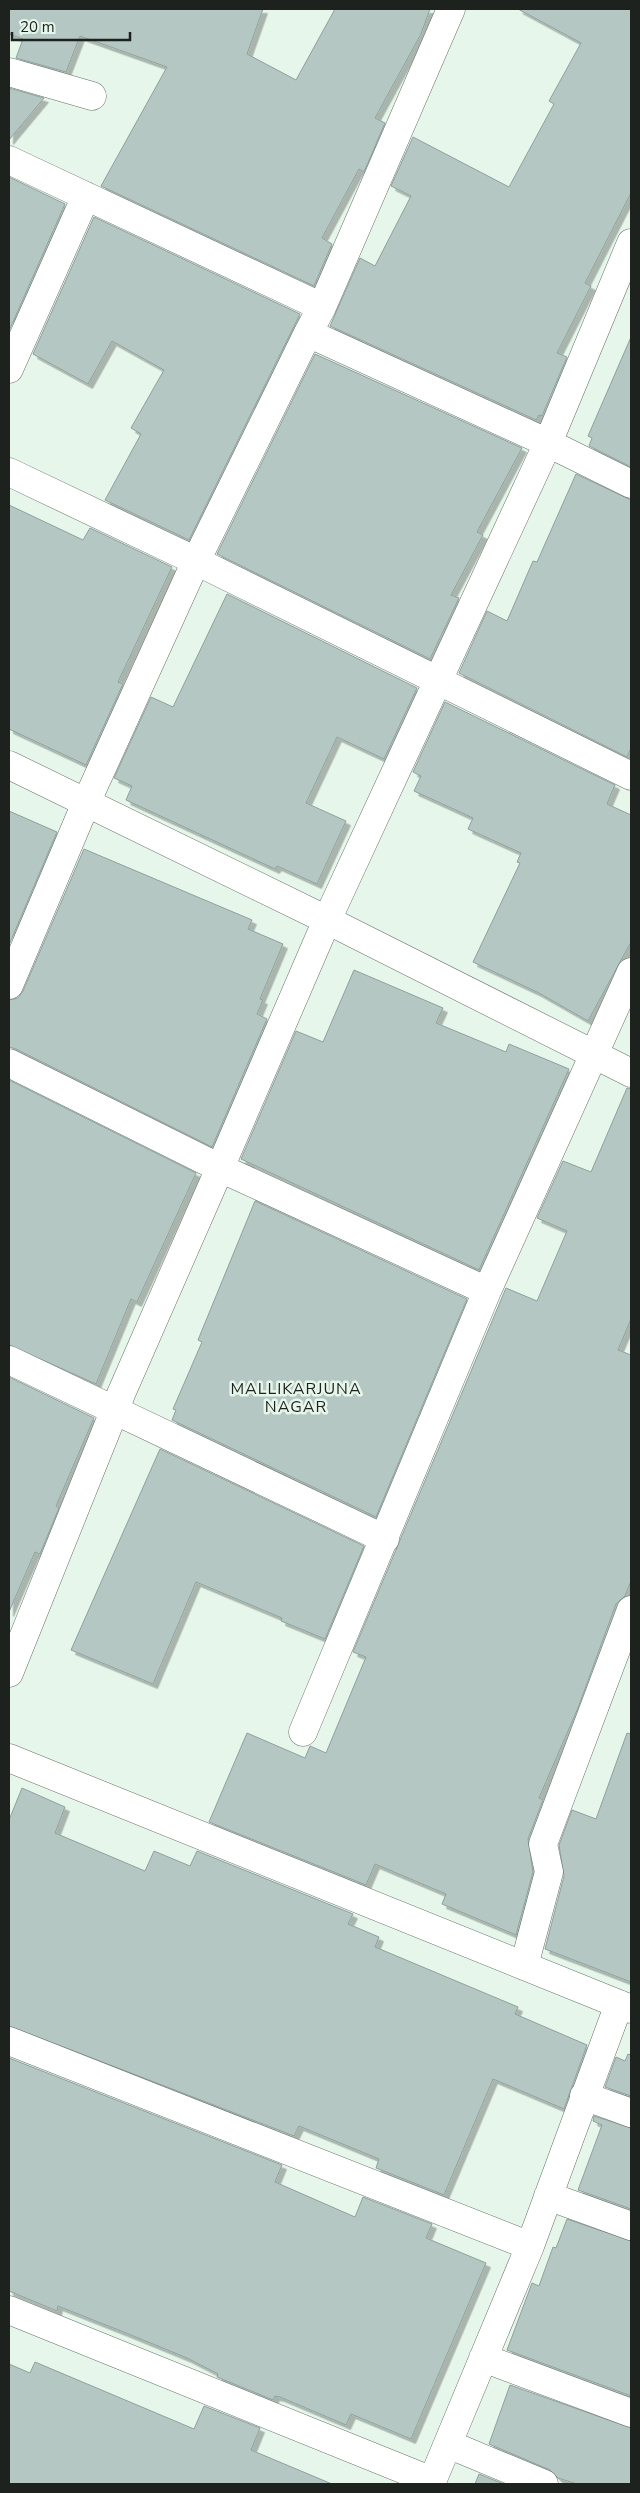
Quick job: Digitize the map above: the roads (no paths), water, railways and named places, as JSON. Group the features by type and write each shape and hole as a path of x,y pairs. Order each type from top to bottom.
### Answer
{"street":[{"path":"9,985 86,803 196,560 322,307 451,9"},
{"path":"9,72 92,96"},
{"path":"9,160 322,307"},
{"path":"9,369 86,196"},
{"path":"9,1673 114,1411 327,920 548,443 631,243"},
{"path":"308,333 548,443 631,484"},
{"path":"9,472 196,560 438,682 631,776"},
{"path":"9,765 327,920 631,1073"},
{"path":"303,1732 487,1292 631,972"},
{"path":"9,1063 220,1168 487,1292"},
{"path":"9,1360 385,1539"},
{"path":"524,1966 549,1872 543,1844 623,1655 631,1610"},
{"path":"9,1758 625,2006 584,2096 530,2246 432,2483 9,2310"},
{"path":"9,2041 530,2246"},
{"path":"584,2096 631,2113"},
{"path":"548,2196 631,2226"},
{"path":"483,2358 631,2414"},
{"path":"448,2444 544,2484"}],"district":[{"name":"MALLIKARJUNA NAGAR","path":"296,1398"}]}
